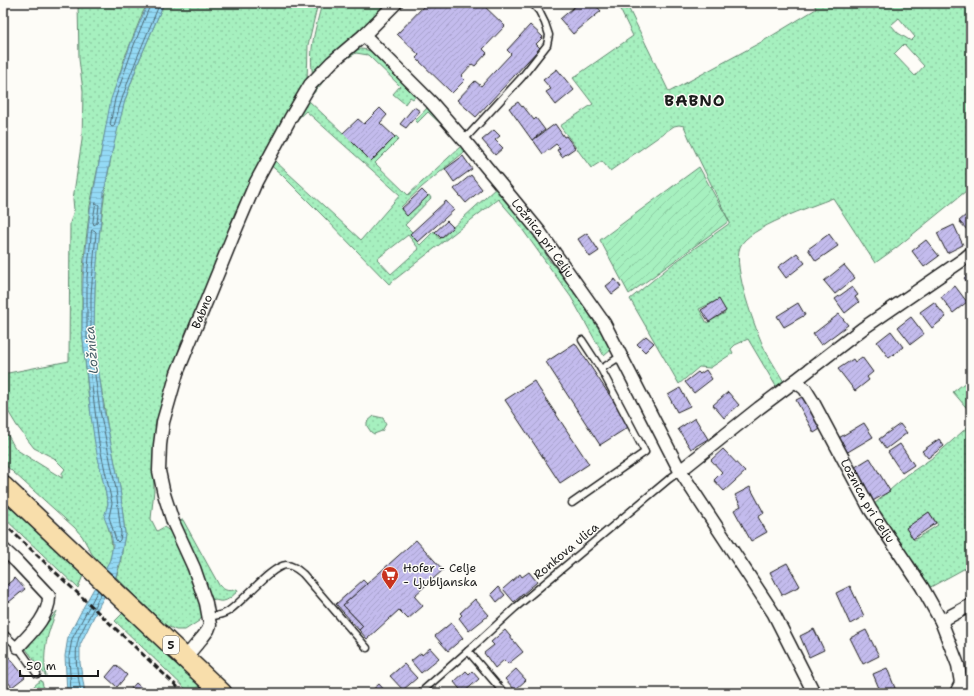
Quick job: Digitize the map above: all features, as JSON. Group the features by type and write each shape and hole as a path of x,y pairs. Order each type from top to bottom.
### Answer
{"main road":[{"name":"5","path":"3,486 222,693"}],"street":[{"name":"Babno","path":"185,658 208,630 210,625 206,603 194,568 173,522 164,494 159,471 163,422 177,373 232,236 256,182 291,117 310,85 332,62 364,35 396,3"},
{"name":"Ložnica pri Celju","path":"364,35 431,102 464,140 539,231 604,323 680,471 774,614 814,693"},
{"path":"680,471 862,329 971,253"},
{"name":"Ložnica pri Celju","path":"795,381 805,389 813,402 870,509 922,587 941,621 958,665 958,688"},
{"path":"3,549 49,596 50,603 46,613 18,647"},
{"path":"941,621 971,605"}],"lane":[{"path":"464,140 522,77 547,45 549,35 545,22 539,11 532,3"},
{"path":"572,503 645,452 601,369 582,340"},
{"path":"601,369 621,356"},
{"name":"Ronkova ulica","path":"420,693 468,652 515,608 680,471"},
{"path":"209,617 229,611 267,576 286,565 295,567 302,574 367,648"},
{"path":"3,633 18,647 37,674"},
{"path":"468,652 504,693"},
{"path":"958,688 970,693"}],"green space":[{"path":"78,3 126,3 131,8 134,3 148,3 125,57 112,98 90,206 82,276 82,328 88,392 95,441 108,504 106,512 112,542 110,559 106,568 92,554 82,536 75,528 3,463 3,431 8,435 17,450 62,478 62,473 65,469 54,458 34,448 17,426 3,403 3,374 69,361 70,223 74,210 73,199 82,140 83,91 79,59"},
{"path":"164,3 318,3 308,45 307,82 268,147 235,212 221,251 181,343 162,404 153,465 154,490 151,519 157,531 164,527 171,532 188,567 203,608 203,616 199,621 185,630 176,630 165,625 116,577 120,565 125,533 120,488 108,429 96,356 94,327 98,245 113,146 124,103 139,61"},
{"path":"322,3 389,3 313,76 311,57 312,48"},
{"path":"617,3 626,3 669,92 765,40 816,9 814,3 971,3 971,187 896,248 875,263 833,198 767,225 745,240 740,247 738,256 739,269 746,299 765,350 784,382 777,388 748,339 735,345 731,349 733,353 710,368 699,367 679,384 630,299 674,263 730,223 684,126 674,126 610,171 602,161 591,168 560,126 593,104 573,78 633,36","holes":["899,18 915,37 911,41 898,33 891,25","904,44 924,66 915,76 894,54","718,300 725,313 707,323 699,309"]},
{"path":"355,49 367,50 374,53 417,94 413,99 410,97 405,104 393,94 400,86 368,55 356,53 344,60 327,77 308,100 343,133 374,159 396,136 399,139 375,163 408,195 461,146 428,112 417,123 415,121 428,107 468,149 422,187 400,208 407,215 429,195 431,198 405,225 412,232 411,235 420,245 434,231 440,239 497,187 528,227 549,260 564,276 612,349 604,356 571,297 512,215 498,199 389,284 281,174 269,164 312,91 334,67","holes":["306,111 400,195 361,240 275,161 292,127","408,235 419,249 391,274 377,259"]},
{"path":"699,167 729,221 629,294 600,240"},
{"path":"971,378 971,413 953,392"},
{"path":"374,416 383,418 386,424 382,431 374,434 367,426 367,422"},
{"path":"971,424 971,565 927,589 872,506 907,475 935,456","holes":["929,512 938,525 914,540 906,528"]},
{"path":"3,497 84,573 78,588 3,517"},
{"path":"183,520 219,585 223,589 227,590 237,589 238,591 229,599 220,601 212,599 178,521"},
{"path":"57,611 50,627 46,643 46,676 26,649"},
{"path":"124,612 212,693 190,693 115,621"},
{"path":"41,680 45,693 26,693"}],"water":[{"name":"Ložnica","path":"148,3 164,3 138,63 125,100 112,152 104,192 95,287 94,327 97,358 104,410 120,488 125,534 116,576 100,604 80,645 80,663 85,693 67,693 65,656 68,637 110,560 113,545 111,534 104,517 108,504 95,444 82,330 83,278 90,211 111,99 131,43"}],"building":[{"path":"427,3 481,3 505,26 483,49 487,53 475,66 472,64 461,76 465,80 452,93 416,58 419,55 397,34"},
{"path":"579,3 594,3 601,11 573,34 560,19"},
{"path":"530,25 543,37 536,44 540,48 476,117 457,100 475,81 481,86 511,54 507,50"},
{"path":"557,69 574,90 556,105 546,92 551,89 543,80"},
{"path":"518,102 534,120 536,118 545,130 532,140 509,108"},
{"path":"414,107 420,111 406,128 400,124"},
{"path":"380,108 387,115 380,123 395,137 371,161 343,133 358,119 364,124"},
{"path":"555,124 564,137 566,136 575,148 562,157 557,150 560,148 556,144 543,154 533,140"},
{"path":"494,130 500,136 495,140 503,148 495,155 482,140"},
{"path":"463,156 472,169 454,182 445,169"},
{"path":"471,175 482,189 466,203 454,189"},
{"path":"422,190 428,196 407,216 401,209"},
{"path":"446,201 454,210 418,242 410,234"},
{"path":"966,215 970,219 971,218 970,233 959,221"},
{"path":"447,221 453,227 441,238 435,232"},
{"path":"954,225 963,245 947,253 937,233"},
{"path":"587,233 599,251 590,257 578,239"},
{"path":"829,234 838,246 816,261 808,249"},
{"path":"926,240 939,256 924,267 912,251"},
{"path":"797,253 805,263 786,278 778,267"},
{"path":"844,265 855,278 835,294 824,281"},
{"path":"971,272 971,287 964,278"},
{"path":"615,279 621,287 612,294 606,286"},
{"path":"955,286 967,302 953,313 941,297"},
{"path":"852,287 858,295 855,297 859,302 845,313 835,299"},
{"path":"719,299 726,311 709,322 701,310"},
{"path":"934,302 946,317 932,328 920,312"},
{"path":"798,303 805,315 784,327 777,316"},
{"path":"839,314 848,325 821,345 813,334"},
{"path":"911,317 924,334 911,344 898,327"},
{"path":"891,331 903,347 889,358 877,342"},
{"path":"646,336 654,343 645,352 637,344"},
{"path":"575,343 630,426 600,445 546,362"},
{"path":"862,357 873,372 867,377 869,380 855,391 838,369 853,359 855,362"},
{"path":"706,370 712,379 694,393 685,382 698,372 700,374"},
{"path":"534,381 589,464 560,483 505,400"},
{"path":"680,388 690,406 677,412 668,395"},
{"path":"728,392 739,405 724,418 713,405"},
{"path":"804,396 825,426 814,433 796,400"},
{"path":"695,418 708,439 691,449 678,429"},
{"path":"864,423 873,437 846,453 837,439"},
{"path":"900,424 907,433 886,449 879,439"},
{"path":"939,439 944,446 928,458 922,451"},
{"path":"900,444 914,465 902,473 888,452"},
{"path":"723,449 745,472 724,491 714,480 722,472 711,460"},
{"path":"870,458 890,491 871,502 852,469"},
{"path":"750,487 764,513 758,517 767,532 751,541 734,510 741,506 735,495"},
{"path":"929,512 936,523 913,539 906,528"},
{"name":"Hofer - Celje - Ljubljanska","path":"416,540 443,570 414,596 423,606 408,619 399,610 367,639 359,630 363,626 343,605"},
{"path":"787,563 800,586 782,595 770,572"},
{"path":"529,572 537,582 514,602 503,589 520,574 522,577"},
{"path":"15,578 25,589 9,602 3,594 3,588"},
{"path":"363,580 367,584 343,605 363,626 359,630 336,604"},
{"path":"850,586 864,616 850,624 836,593"},
{"path":"498,587 505,595 497,602 491,594"},
{"path":"475,599 489,615 469,631 459,618 462,615 460,613"},
{"path":"451,623 463,638 448,651 435,636"},
{"path":"814,629 824,650 809,657 800,636"},
{"path":"505,630 523,652 508,664 504,660 495,668 484,653 494,645 491,642"},
{"path":"866,630 879,656 863,664 850,638"},
{"path":"430,648 439,658 421,673 411,661 421,653 422,655"},
{"path":"8,656 25,677 12,687 3,676 3,660"},
{"path":"404,664 417,678 403,690 390,676"},
{"path":"116,665 127,675 117,687 106,677"},
{"path":"887,668 897,693 881,693 873,674"},
{"path":"516,669 526,680 515,690 505,679"},
{"path":"466,671 469,674 472,671 479,679 463,693 454,682"},
{"path":"136,683 147,693 127,693"},
{"path":"379,684 387,693 369,693"}],"railway":[{"path":"3,523 184,693"}],"place":[{"name":"Hofer - Celje - Ljubljanska","path":"390,590"}],"district":[{"name":"BABNO","path":"695,100"}]}
